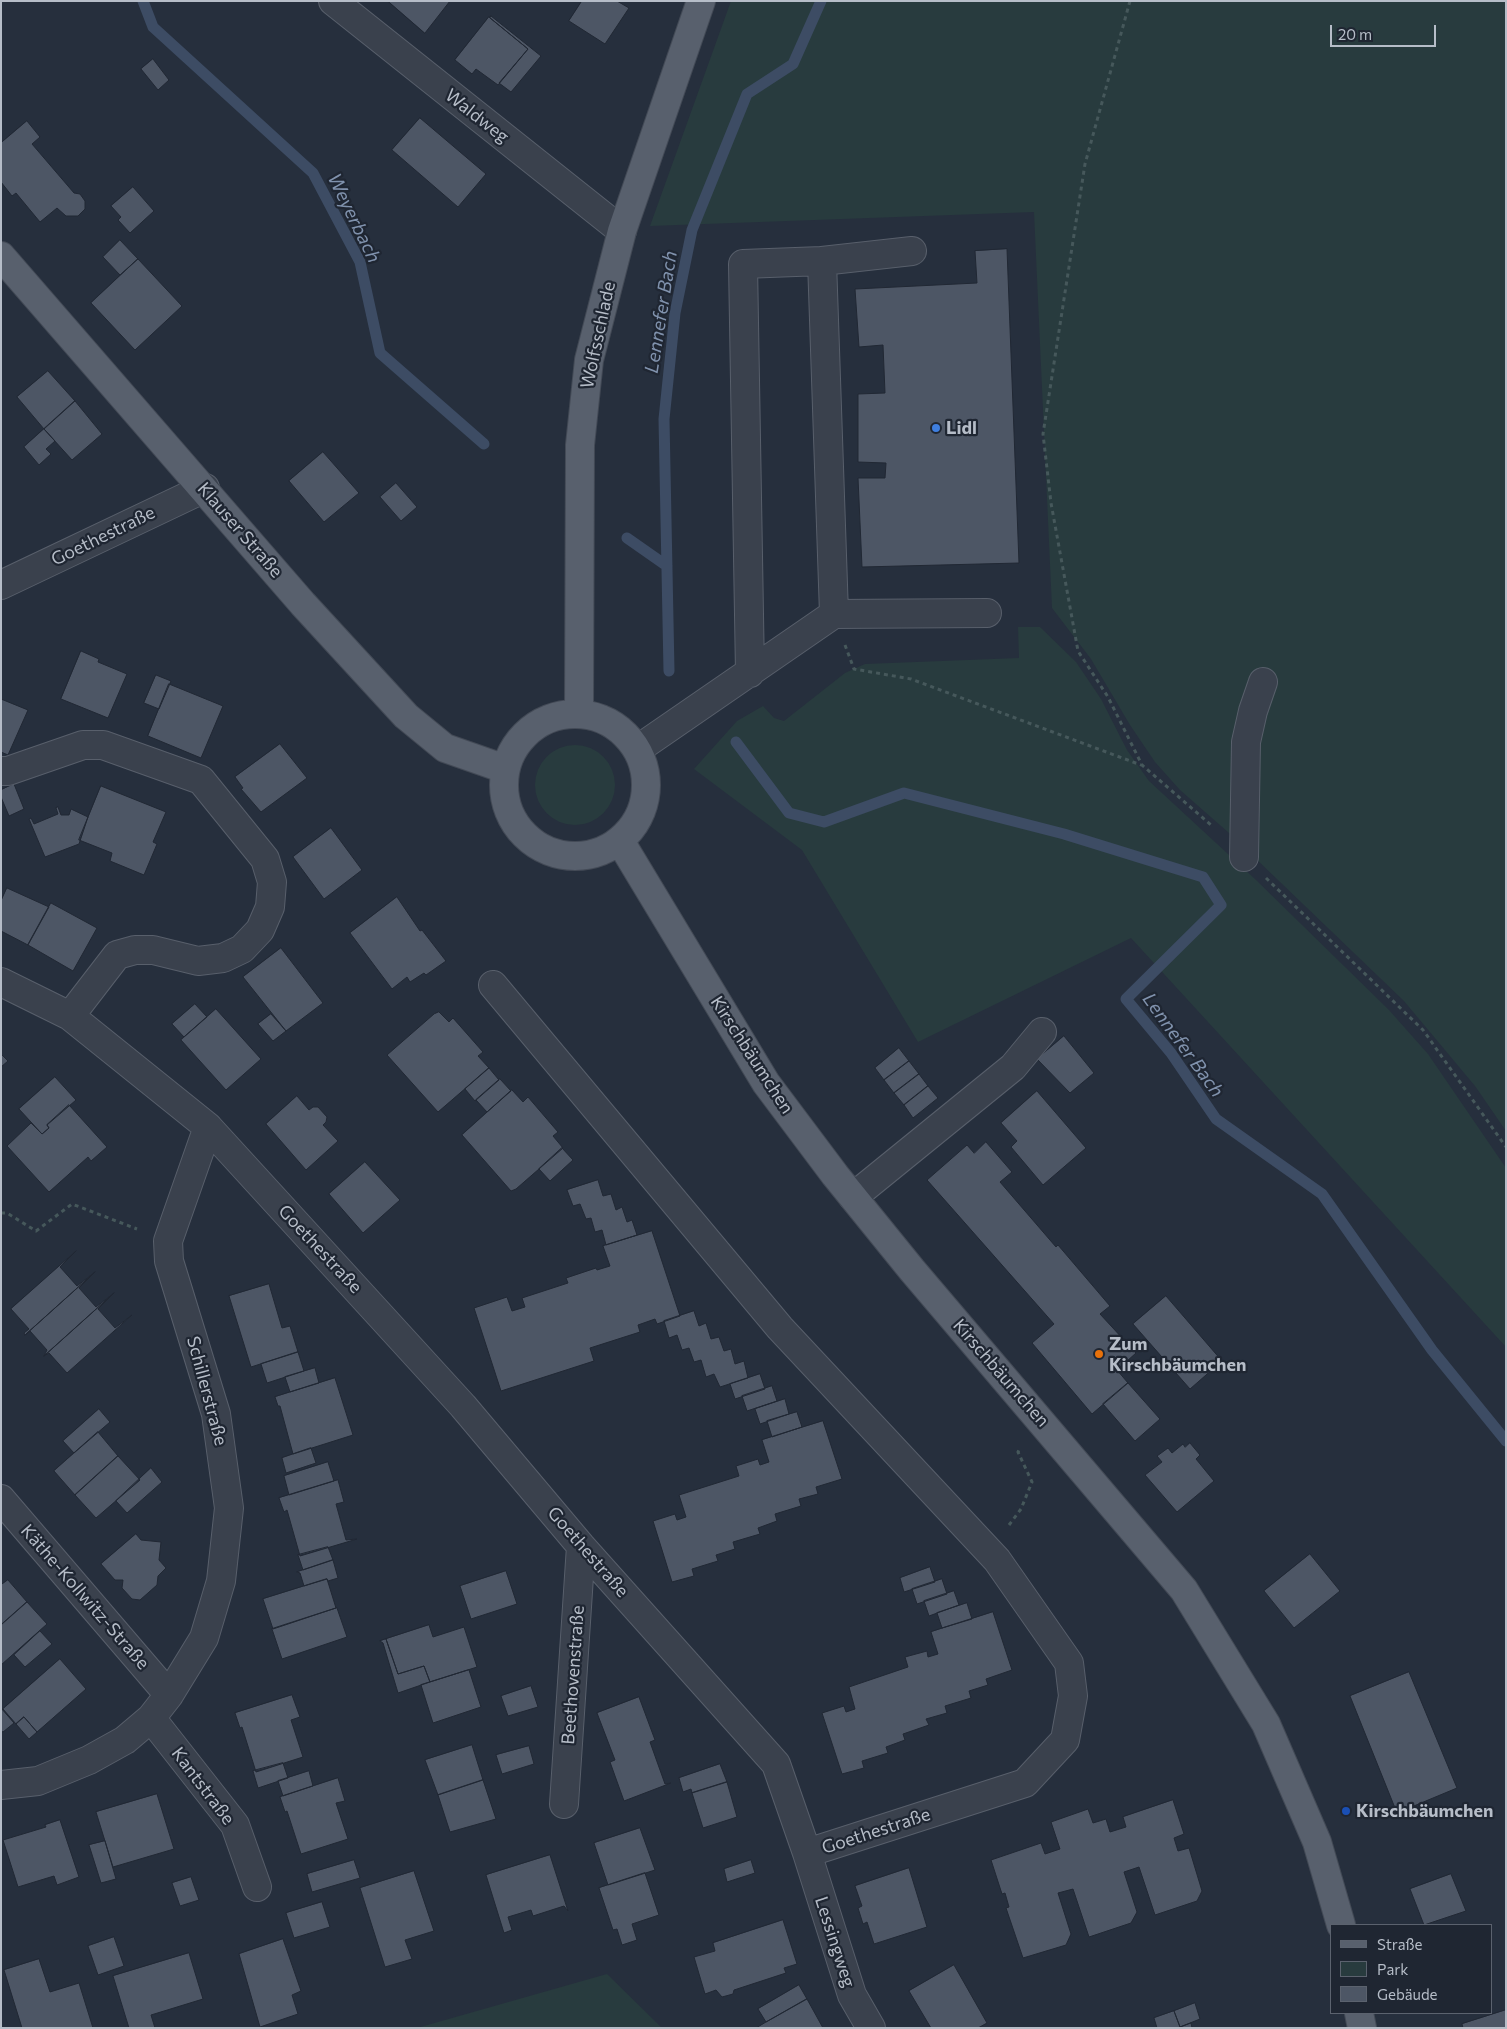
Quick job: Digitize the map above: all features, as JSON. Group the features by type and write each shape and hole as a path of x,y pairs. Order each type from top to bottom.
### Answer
{"main road":[{"name":"Wolfsschlade","path":"579,713 580,445 589,360 622,231 701,1"},
{"name":"Klauser Straße","path":"1,256 303,604 406,716 445,748 505,769"},
{"path":"579,713 596,716 613,723 627,735 638,749 646,773 646,799 636,822 620,841 601,852 580,856 557,855 537,846 521,832 509,813 504,791 505,769 515,746 532,727 554,716 579,713"},
{"name":"Kirschbäumchen","path":"620,841 766,1083 912,1270 1036,1413 1184,1590 1266,1724 1317,1842 1342,1924"},
{"path":"1359,2014 1362,2028"}],"street":[{"name":"Waldweg","path":"333,1 622,231"},
{"path":"750,673 743,264 822,260 912,251"},
{"path":"822,260 834,614"},
{"name":"Goethestraße","path":"1,585 204,488"},
{"path":"638,749 834,614 987,613"},
{"path":"1244,857 1246,742 1253,711 1263,682"},
{"path":"1,771 83,745 104,745 201,780 265,859 272,882 270,907 260,930 242,949 223,958 198,961 153,950 135,950 117,954 70,1016"},
{"name":"Goethestraße","path":"1,982 70,1016 208,1128 463,1406 581,1546 776,1764 807,1854 1025,1783 1065,1740 1073,1696 1069,1663 997,1560 780,1328 493,985"},
{"path":"853,1196 1013,1067 1042,1032"},
{"name":"Schillerstraße","path":"1,1786 38,1781 89,1760 125,1740 150,1718 170,1695 204,1638 221,1581 229,1508 216,1414 169,1261 168,1241 208,1128"},
{"name":"Käthe-Kollwitz-Straße","path":"1,1498 170,1695"},
{"name":"Beethovenstraße","path":"564,1804 581,1546"},
{"name":"Kantstraße","path":"150,1718 234,1825 258,1887"},
{"name":"Lessingweg","path":"807,1854 852,1995 871,2028"}],"path":[{"path":"1130,1 1085,164 1043,434 1051,503 1078,651 1108,697 1142,765"},
{"path":"834,614 854,669 911,679 1142,765 1192,807 1423,1030 1506,1148"},
{"path":"1,1213 7,1213 36,1231 72,1204 168,1241"},
{"path":"997,1560 1002,1534 1021,1509 1032,1482 1018,1452 1036,1413"}],"green space":[{"path":"731,1 1506,1 1506,1131 1475,1086 1404,1001 1229,833 1180,790 1155,762 1130,725 1091,659 1052,608 1034,212 650,226"},
{"path":"1018,627 1040,627 1076,662 1101,699 1127,750 1149,781 1255,879 1389,1010 1428,1054 1506,1168 1506,1347 1131,938 918,1042 802,850 694,769 737,721 763,706 774,718 784,721 845,673 865,664 1019,658"},
{"path":"575,745 590,748 603,757 612,770 615,785 612,800 603,813 590,822 575,825 560,822 547,813 538,800 535,785 538,770 547,757 560,748"},
{"path":"607,1974 662,2028 417,2028"}],"building":[{"path":"388,1 450,1 425,33"},
{"path":"582,1 617,1 629,8 605,44 569,21"},
{"path":"491,16 541,56 511,92 499,83 528,49 490,18"},
{"path":"489,17 528,49 498,85 476,69 472,74 455,60"},
{"path":"153,59 169,80 158,90 141,69"},
{"path":"420,118 486,174 458,207 392,150"},
{"path":"27,121 40,137 32,144 74,193 80,194 85,201 85,209 78,216 66,216 57,208 40,222 16,193 12,196 1,182 1,143"},
{"path":"133,187 154,211 130,233 118,220 121,217 111,206"},
{"path":"120,240 138,259 120,275 103,257"},
{"name":"Lidl","path":"1007,249 1019,563 862,567 858,478 885,478 886,463 858,462 858,394 885,393 883,345 859,347 855,289 977,283 975,251"},
{"path":"138,259 182,306 135,350 91,303"},
{"path":"48,371 75,401 44,429 17,397"},
{"path":"75,401 102,434 72,460 44,429"},
{"path":"44,429 55,441 46,449 51,454 39,465 24,447"},
{"path":"323,452 359,493 324,522 289,481"},
{"path":"396,483 417,507 401,521 380,497"},
{"path":"81,651 99,659 98,662 127,674 108,718 61,699"},
{"path":"156,675 171,681 159,709 144,703"},
{"path":"169,684 223,706 201,758 148,736"},
{"path":"1,699 28,710 8,755 1,752"},
{"path":"280,744 307,778 261,812 241,789 243,788 235,777"},
{"path":"14,784 24,809 9,816 1,797 1,790"},
{"path":"101,786 166,812 153,842 157,844 144,875 110,861 112,853 79,840"},
{"path":"58,807 61,815 69,815 71,809 88,817 79,844 45,857 29,819 31,818 34,824 58,814 56,808"},
{"path":"331,828 362,870 324,899 293,857"},
{"path":"7,888 49,907 28,945 1,931 1,901"},
{"path":"397,897 420,931 422,930 446,961 426,975 424,973 410,982 407,977 392,989 350,933"},
{"path":"51,903 97,928 73,971 28,945"},
{"path":"281,948 323,1003 286,1031 243,977"},
{"path":"195,1004 207,1017 184,1037 172,1024"},
{"path":"216,1009 261,1059 226,1090 181,1040"},
{"path":"439,1012 449,1022 453,1018 483,1052 478,1056 489,1068 438,1112 387,1055 434,1014"},
{"path":"271,1014 286,1031 273,1041 258,1024"},
{"path":"1064,1036 1094,1073 1070,1093 1037,1059"},
{"path":"899,1048 909,1061 884,1080 875,1068"},
{"path":"1,1054 8,1061 1,1067"},
{"path":"909,1061 919,1074 894,1093 884,1080"},
{"path":"489,1068 499,1080 475,1101 465,1089"},
{"path":"919,1074 928,1086 904,1105 894,1093"},
{"path":"55,1077 76,1100 47,1125 49,1128 42,1134 19,1109"},
{"path":"500,1079 511,1091 487,1112 476,1100"},
{"path":"928,1086 938,1098 913,1118 904,1105"},
{"path":"512,1090 523,1102 528,1097 558,1132 553,1136 563,1148 516,1189 511,1191 462,1135"},
{"path":"1037,1091 1086,1148 1043,1185 1011,1147 1017,1141 1001,1123"},
{"path":"297,1096 309,1110 313,1107 318,1107 327,1117 323,1125 338,1141 306,1170 266,1124"},
{"path":"69,1105 107,1147 91,1161 88,1157 49,1192 7,1146 31,1123 42,1134 49,1128 47,1125"},
{"path":"986,1142 1012,1172 1000,1182 1056,1247 1058,1245 1110,1306 1100,1314 1136,1353 1117,1370 1128,1383 1092,1414 1032,1343 1054,1324 927,1180 967,1145 974,1153"},
{"path":"562,1148 573,1160 550,1181 539,1169"},
{"path":"365,1162 400,1200 363,1233 329,1194"},
{"path":"598,1180 603,1196 611,1194 616,1210 622,1207 627,1222 632,1220 637,1235 606,1245 602,1230 595,1232 591,1218 586,1219 580,1204 573,1206 567,1190"},
{"path":"652,1231 680,1316 657,1324 655,1319 638,1325 640,1332 590,1348 594,1361 501,1391 474,1308 507,1297 512,1311 525,1307 522,1298 568,1283 566,1278 596,1268 597,1270 610,1266 603,1246"},
{"path":"76,1251 60,1267 77,1286 95,1272 25,1335 24,1333 29,1329 11,1309"},
{"path":"95,1272 79,1288 96,1307 114,1293 44,1356 47,1350 30,1331 25,1335"},
{"path":"269,1284 282,1328 290,1326 298,1352 251,1367 229,1296"},
{"path":"114,1293 98,1309 115,1328 132,1315 67,1373 49,1353 44,1356"},
{"path":"1166,1296 1222,1361 1190,1389 1133,1324"},
{"path":"694,1311 699,1326 706,1323 711,1339 719,1337 724,1351 731,1349 735,1364 744,1361 748,1378 720,1387 714,1374 706,1377 701,1360 694,1362 689,1348 682,1350 677,1335 669,1338 664,1321"},
{"path":"298,1352 304,1371 267,1383 261,1364"},
{"path":"315,1368 319,1383 290,1392 285,1377"},
{"path":"760,1374 765,1389 735,1399 730,1384"},
{"path":"335,1378 353,1435 293,1454 280,1406 278,1406 275,1397"},
{"path":"1128,1383 1160,1419 1135,1441 1103,1404"},
{"path":"772,1386 777,1401 747,1411 742,1396"},
{"path":"785,1399 789,1414 760,1424 755,1409"},
{"path":"99,1409 110,1422 74,1453 63,1441"},
{"path":"797,1412 802,1427 772,1437 767,1421"},
{"path":"823,1421 842,1479 816,1487 818,1494 799,1499 801,1506 775,1514 777,1521 758,1528 760,1534 733,1542 735,1549 716,1555 718,1561 692,1569 694,1576 672,1582 653,1521 675,1514 677,1520 686,1517 679,1495 739,1476 736,1466 758,1459 760,1465 769,1462 762,1440"},
{"path":"98,1432 118,1456 75,1495 54,1471"},
{"path":"1190,1443 1200,1455 1196,1459 1214,1481 1177,1512 1145,1475 1162,1462 1157,1456 1168,1448 1172,1453 1183,1444 1185,1447"},
{"path":"311,1448 316,1463 286,1473 282,1458"},
{"path":"118,1456 140,1480 96,1518 75,1495"},
{"path":"328,1462 334,1481 289,1495 284,1476"},
{"path":"151,1468 162,1482 127,1513 116,1501"},
{"path":"338,1480 344,1502 336,1504 346,1540 357,1539 300,1556 287,1510 284,1512 279,1498"},
{"path":"136,1534 141,1540 161,1542 159,1560 166,1568 158,1576 157,1585 140,1600 132,1599 122,1588 123,1580 115,1580 101,1564"},
{"path":"328,1547 333,1560 303,1570 298,1555"},
{"path":"1310,1554 1340,1591 1294,1628 1264,1591"},
{"path":"333,1560 338,1578 328,1581 327,1579 304,1586 300,1573 297,1572"},
{"path":"930,1567 935,1582 904,1592 900,1578"},
{"path":"506,1571 517,1604 471,1619 460,1586"},
{"path":"327,1579 336,1608 273,1629 263,1599"},
{"path":"942,1579 947,1594 917,1604 912,1589"},
{"path":"8,1580 27,1602 1,1625 1,1585"},
{"path":"954,1591 959,1605 929,1616 924,1601"},
{"path":"27,1602 47,1624 1,1665 1,1625"},
{"path":"967,1603 972,1619 942,1628 937,1613"},
{"path":"337,1608 347,1637 282,1659 272,1629"},
{"path":"993,1612 1012,1670 986,1679 988,1685 969,1691 971,1698 945,1706 947,1713 926,1719 929,1725 903,1734 905,1740 886,1747 888,1753 862,1761 864,1768 842,1774 822,1713 844,1706 846,1712 855,1709 849,1687 908,1667 905,1657 927,1651 928,1657 938,1654 931,1632"},
{"path":"429,1625 433,1637 464,1627 477,1667 430,1682 424,1666 398,1674 386,1639"},
{"path":"40,1631 52,1644 25,1667 14,1655"},
{"path":"386,1639 398,1674 424,1666 430,1682 398,1693 383,1643 380,1641"},
{"path":"60,1659 86,1689 37,1732 24,1717 16,1724 3,1709"},
{"path":"469,1670 481,1707 433,1723 421,1685"},
{"path":"1409,1672 1457,1788 1397,1813 1350,1696"},
{"path":"531,1686 538,1707 508,1716 501,1696"},
{"path":"292,1695 300,1717 291,1720 303,1757 256,1772 242,1727 240,1728 235,1713"},
{"path":"639,1697 655,1740 650,1742 665,1784 671,1783 624,1801 610,1762 615,1760 597,1713"},
{"path":"1,1708 14,1723 3,1732 1,1731"},
{"path":"24,1717 37,1732 29,1739 16,1724"},
{"path":"472,1745 483,1780 438,1795 425,1760"},
{"path":"529,1746 534,1764 502,1774 496,1755"},
{"path":"283,1763 288,1778 258,1788 253,1771"},
{"path":"720,1764 727,1782 692,1793 691,1789 683,1792 679,1778"},
{"path":"309,1771 313,1786 283,1796 278,1781"},
{"path":"338,1778 345,1801 336,1803 348,1839 301,1854 287,1811 285,1812 280,1797"},
{"path":"483,1780 496,1819 450,1832 438,1795"},
{"path":"727,1782 737,1817 703,1828 692,1793"},
{"path":"157,1794 174,1849 113,1867 96,1812"},
{"path":"1173,1800 1184,1834 1174,1838 1178,1851 1189,1848 1202,1891 1197,1901 1155,1915 1139,1867 1124,1872 1137,1912 1131,1923 1089,1937 1073,1889 1058,1893 1071,1934 1066,1945 1023,1958 1006,1908 1009,1907 1005,1893 1002,1894 991,1860 1041,1843 1045,1854 1060,1849 1051,1822 1088,1809 1093,1823 1106,1819 1110,1832 1126,1827 1123,1817"},
{"path":"60,1820 79,1877 57,1885 54,1876 18,1887 3,1840 46,1827 45,1825"},
{"path":"640,1828 655,1870 608,1885 594,1843"},
{"path":"105,1841 116,1879 101,1883 89,1845"},
{"path":"550,1855 568,1911 564,1906 533,1916 531,1910 508,1917 512,1930 504,1933 486,1875"},
{"path":"354,1860 360,1878 312,1892 307,1874"},
{"path":"751,1860 755,1873 727,1882 724,1869"},
{"path":"909,1868 927,1927 874,1944 867,1922 863,1924 858,1908 862,1906 855,1886"},
{"path":"414,1871 434,1931 405,1940 412,1959 385,1967 360,1888"},
{"path":"645,1873 659,1915 632,1924 637,1940 622,1945 617,1929 613,1930 599,1888"},
{"path":"1451,1874 1466,1911 1424,1924 1410,1889"},
{"path":"191,1877 199,1900 180,1906 172,1883"},
{"path":"322,1902 330,1927 294,1938 286,1913"},
{"path":"783,1920 797,1964 784,1968 786,1973 734,1990 733,1994 722,1997 716,1990 705,1994 694,1957 715,1951 713,1943"},
{"path":"114,1937 124,1966 98,1975 88,1946"},
{"path":"283,1939 301,1991 292,1995 298,2014 260,2027 239,1954"},
{"path":"189,1953 203,1999 151,2015 155,2028 129,2028 113,1976"},
{"path":"39,1959 50,1992 79,1983 93,2028 22,2028 4,1970"},
{"path":"954,1965 987,2023 978,2028 931,2028 909,1991"},
{"path":"799,1985 807,1999 766,2022 758,2009"},
{"path":"807,1999 823,2028 756,2028 766,2022"},
{"path":"1195,2003 1200,2019 1180,2027 1174,2011"},
{"path":"1506,2010 1506,2028 1463,2028 1462,2024"},
{"path":"1174,2011 1180,2027 1191,2023 1192,2028 1157,2028 1154,2018"}],"waterway":[{"name":"Weyerbach","path":"143,1 153,27 313,173 360,262 380,353 484,444"},
{"name":"Lennefer Bach","path":"669,671 664,419 675,313 692,230 747,94 793,64 821,1"},
{"name":"Weyerbach","path":"627,538 667,566"},
{"name":"Lennefer Bach","path":"736,742 789,813 824,822 904,793 1064,834 1203,877 1221,905 1126,999 1171,1053 1216,1119 1322,1194 1432,1350 1506,1441"}],"place":[{"name":"Lidl","path":"936,428"},
{"name":"Zum Kirschbäumchen","path":"1099,1354"},
{"name":"Kirschbäumchen","path":"1346,1811"}]}
